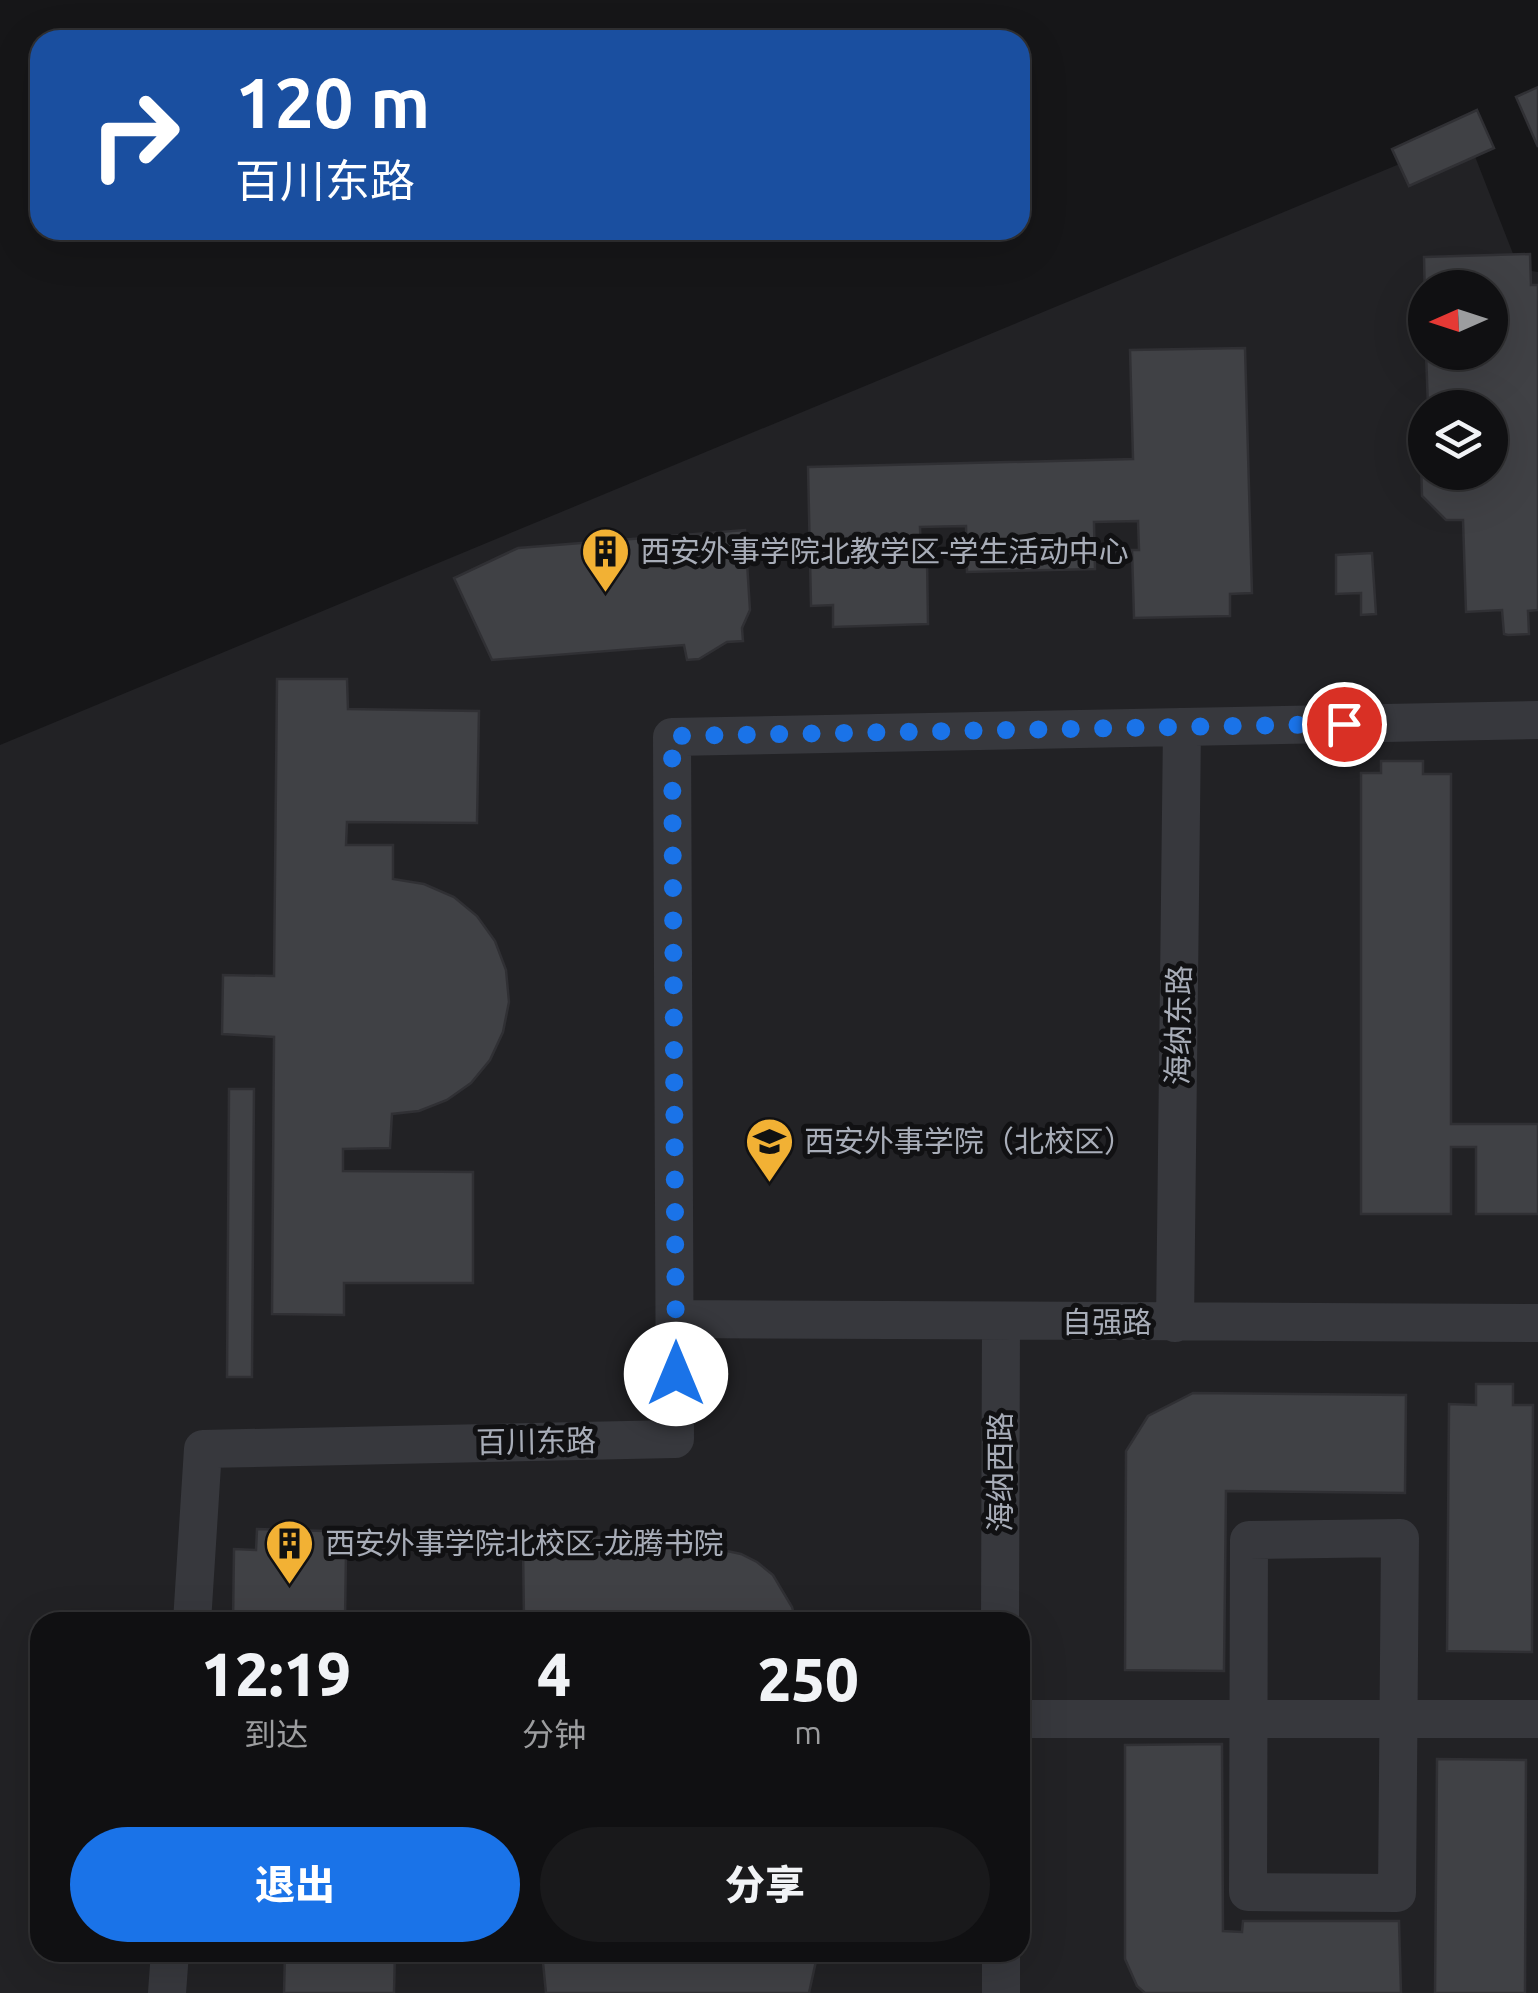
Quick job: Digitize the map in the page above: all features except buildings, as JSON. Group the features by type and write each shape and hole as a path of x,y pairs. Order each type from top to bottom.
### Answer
{"street":[{"name":"百川东路","path":"193,1612 203,1448 675,1439 672,736 1538,720"},
{"name":"海纳东路","path":"1175,1323 1182,727"},
{"name":"自强路","path":"676,1319 1538,1323"},
{"name":"海纳西路","path":"1000,1612 1001,1322"},
{"path":"1400,1538 1399,1719 1397,1892 1248,1892 1250,1540 1400,1538"},
{"path":"1030,1719 1538,1720"},
{"path":"167,1993 169,1962"},
{"path":"1000,1962 1000,1993"}],"shaded area":[{"name":"西安外事学院（北校区）","path":"1467,136 1519,269 1538,272 1538,1993 0,1993 0,745"}],"place":[{"name":"西安外事学院北教学区-学生活动中心","path":"605,594"},
{"name":"西安外事学院（北校区）","path":"769,1184"},
{"name":"西安外事学院北校区-龙腾书院","path":"290,1586"}],"route":[{"path":"676,1374 672,736 1344,724"}]}
